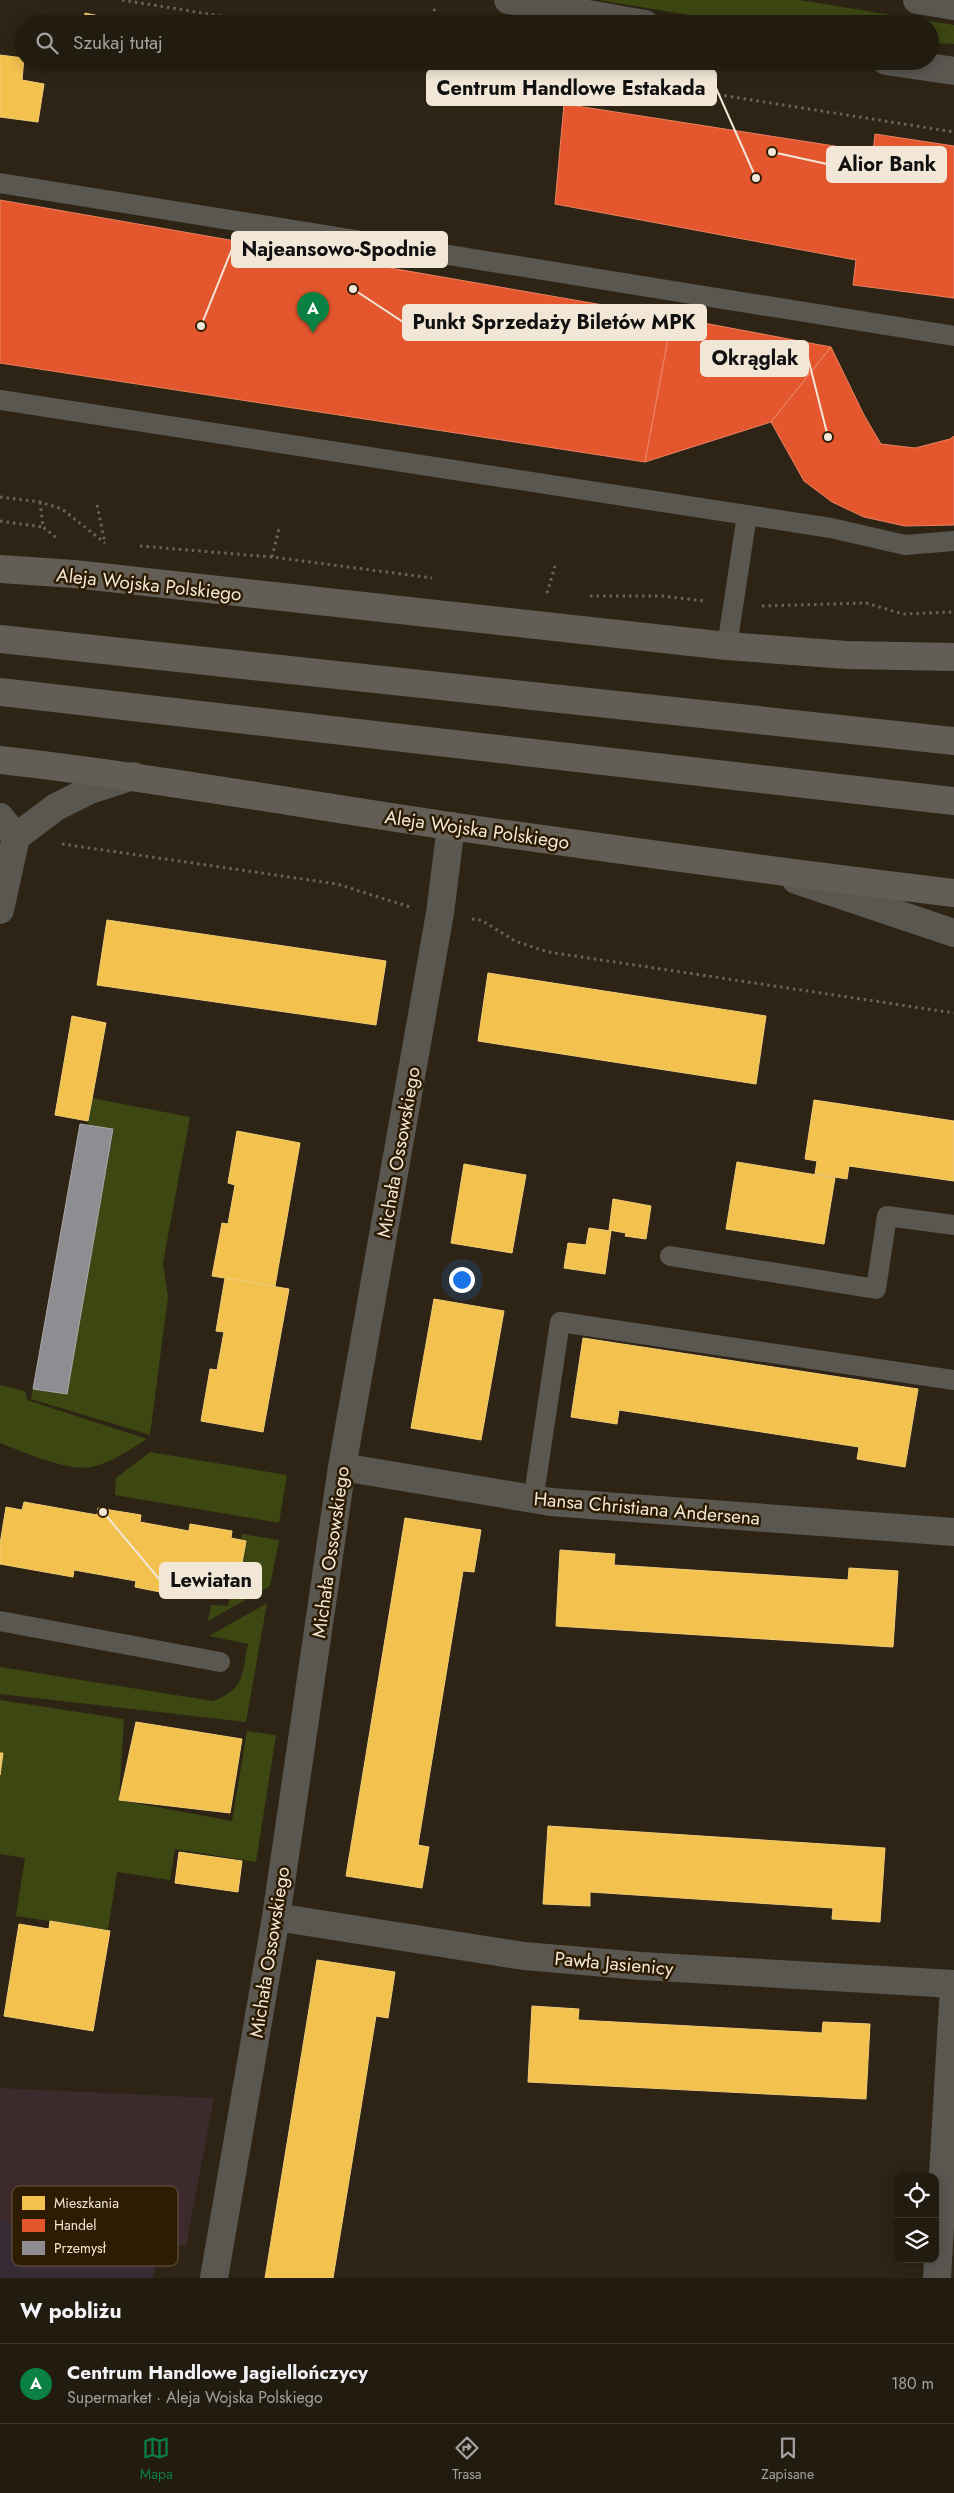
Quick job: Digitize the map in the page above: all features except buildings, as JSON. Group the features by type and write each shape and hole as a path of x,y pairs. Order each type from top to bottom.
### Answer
{"main road":[{"name":"Aleja Wojska Polskiego","path":"0,569 74,574 727,646 847,655 954,657"},
{"path":"0,639 954,741"},
{"path":"0,692 954,801"},
{"name":"Aleja Wojska Polskiego","path":"0,760 134,776 451,826 771,872 954,893"}],"street":[{"path":"508,0 594,15"},
{"path":"917,0 954,6"},
{"path":"939,69 954,71"},
{"path":"0,910 8,827 56,807 90,790 134,776"},
{"name":"Michała Ossowskiego","path":"214,2278 276,1917 342,1467 440,913 451,826"},
{"path":"771,872 954,933"},
{"name":"Hansa Christiana Andersena","path":"342,1467 551,1502 954,1532"},
{"name":"Pawła Jasienicy","path":"276,1917 524,1956 641,1966 954,1985"},
{"path":"937,2278 954,1985"}],"lane":[{"path":"0,183 954,336"},
{"path":"0,400 831,528 905,545 954,541"},
{"path":"727,646 747,515"},
{"path":"670,1256 876,1289 887,1216 954,1225"},
{"path":"535,1488 560,1322 954,1380"},
{"path":"0,1621 220,1662"}],"path":[{"path":"122,0 215,15"},
{"path":"434,15 435,6"},
{"path":"563,70 954,132"},
{"path":"0,498 40,502 62,509 105,543"},
{"path":"40,502 44,527"},
{"path":"96,505 105,543"},
{"path":"0,521 44,527 63,542"},
{"path":"272,557 280,525"},
{"path":"96,543 115,544"},
{"path":"134,546 272,557 439,579"},
{"path":"547,593 554,566"},
{"path":"537,592 554,594"},
{"path":"587,596 661,596 771,606 866,603 903,614 954,612"},
{"path":"52,843 337,884 353,887 418,910"},
{"path":"464,918 482,920 515,941 548,952 954,1014"}],"shaded area":[{"path":"0,2088 214,2098 186,2246 178,2245 178,2186 12,2186 12,2223 0,2221"},
{"path":"0,2221 12,2223 12,2266 155,2266 153,2278 0,2278"}],"green space":[{"path":"598,0 799,0 892,15 689,15"},
{"path":"939,23 954,25 954,44 939,43"},
{"path":"92,1098 190,1117 163,1263 168,1297 150,1435 31,1399 33,1389 65,1394 114,1130 88,1125"},
{"path":"0,1385 25,1391 27,1400 147,1439 114,1459 92,1467 71,1467 33,1456 0,1443"},
{"path":"150,1452 287,1475 279,1523 115,1495 116,1478"},
{"path":"242,1534 279,1540 270,1586 208,1621 211,1605 228,1606"},
{"path":"267,1603 246,1722 0,1694 0,1667 213,1701 224,1696 237,1686 243,1673 248,1644 209,1636"},
{"path":"0,1700 124,1719 119,1800 232,1821 247,1731 276,1735 256,1862 175,1849 170,1880 117,1872 108,1930 16,1916 25,1858 0,1854"}],"place":[{"name":"Alior Bank","path":"772,152"},
{"name":"Centrum Handlowe Estakada","path":"756,178"},
{"name":"Punkt Sprzedaży Biletów MPK","path":"353,289"},
{"name":"Najeansowo-Spodnie","path":"201,326"},
{"name":"Centrum Handlowe Jagiellończycy","path":"313,333"},
{"name":"Okrąglak","path":"828,437"},
{"name":"Lewiatan","path":"103,1512"}]}
